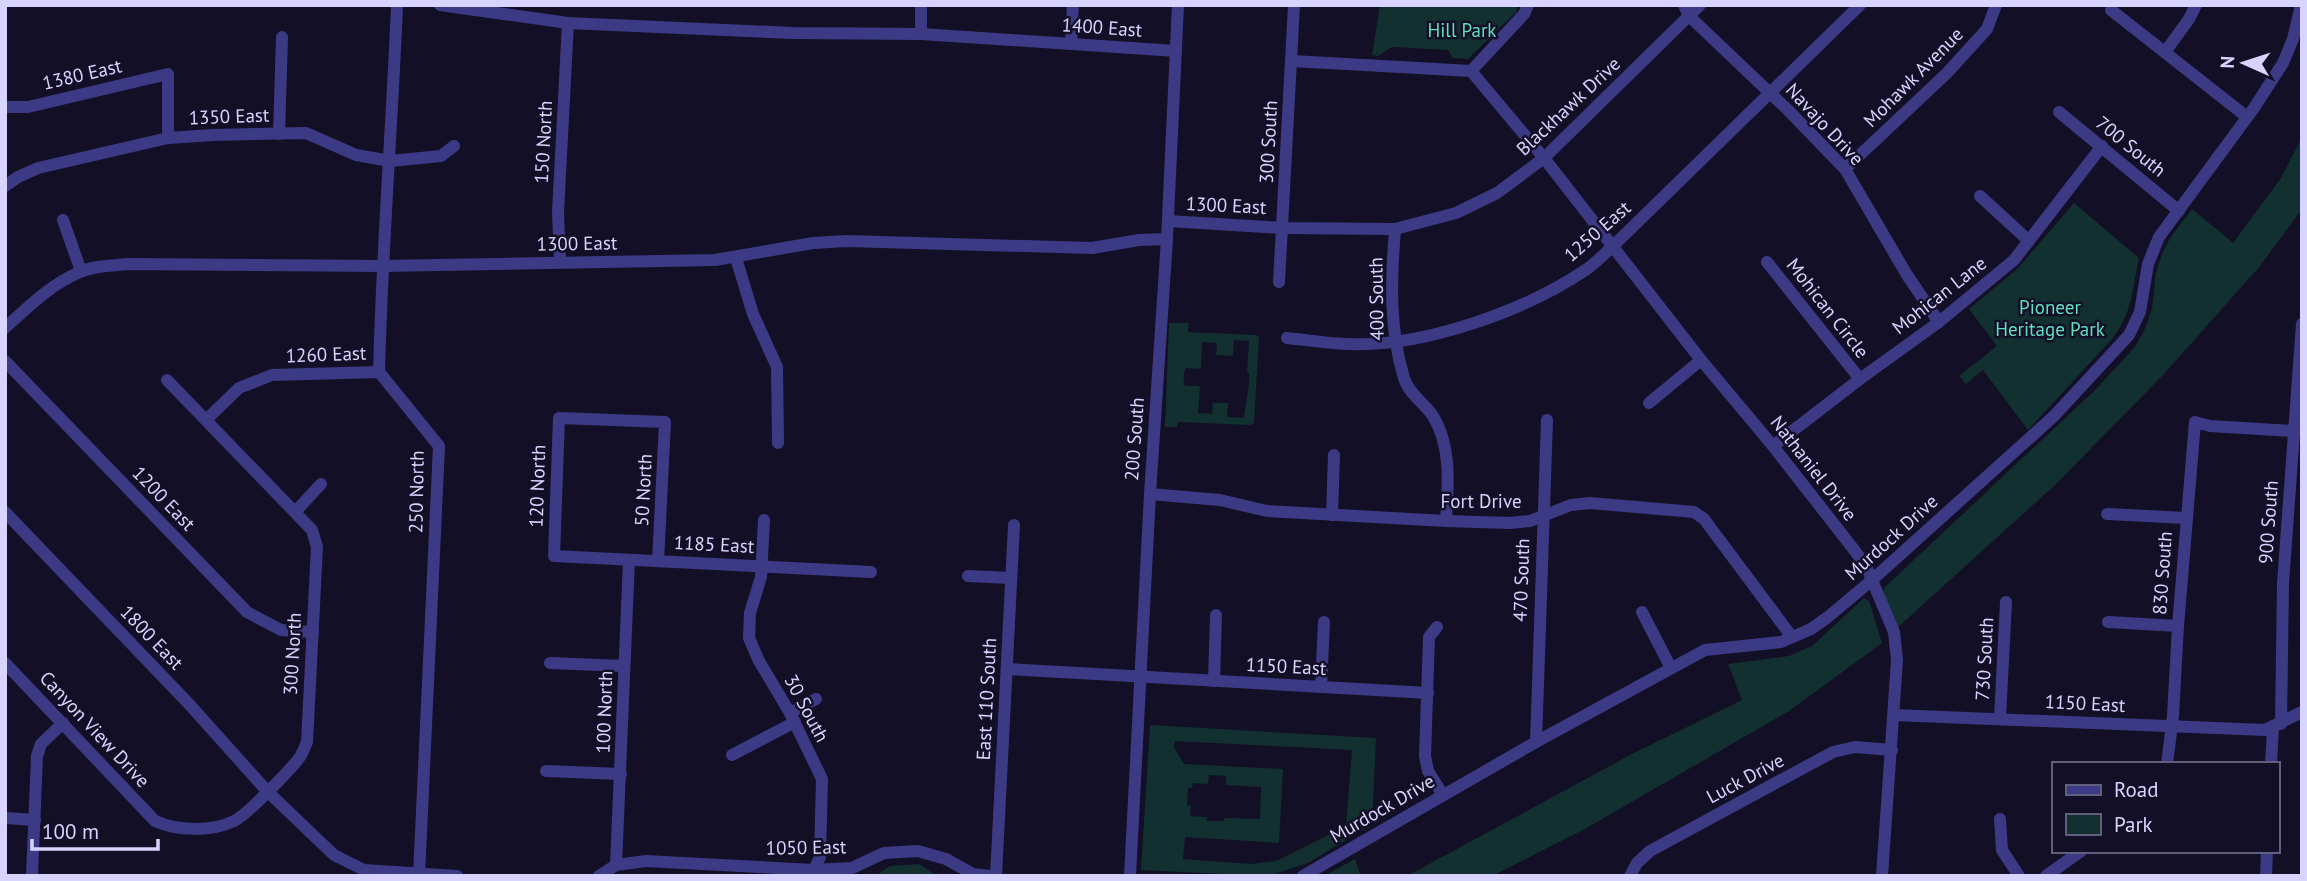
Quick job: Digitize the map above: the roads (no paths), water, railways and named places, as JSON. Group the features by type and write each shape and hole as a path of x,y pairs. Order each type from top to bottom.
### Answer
{"street":[{"path":"379,372 382,266 397,5"},
{"name":"1400 East","path":"440,5 568,23 793,33 921,34 1175,51"},
{"path":"921,5 921,34"},
{"path":"1071,44 1073,5"},
{"name":"200 South","path":"1130,876 1178,5"},
{"name":"300 South","path":"1279,282 1294,5"},
{"path":"1292,61 1471,71 1524,14 1528,5"},
{"name":"Blackhawk Drive","path":"1282,228 1395,229 1456,213 1497,193 1544,158 1687,10 1700,5"},
{"name":"1250 East","path":"1287,338 1353,344 1394,341 1458,328 1517,307 1584,271 1612,247 1860,5"},
{"name":"Mohawk Avenue","path":"1845,169 1947,73 1987,29 1996,5"},
{"path":"2165,52 2196,5"},
{"name":"Murdock Drive","path":"1303,876 1536,742 1705,650 1781,642 1811,629 1872,580 2054,416 2121,344 2140,312 2148,264 2154,248 2167,225 2247,117 2283,62 2293,38 2301,5"},
{"name":"Navajo Drive","path":"1687,10 1845,169 1907,275 1939,322"},
{"path":"2111,10 2247,117"},
{"name":"150 North","path":"560,262 558,212 568,23"},
{"path":"279,134 282,37"},
{"name":"Nathaniel Drive","path":"1471,71 1544,158 1701,360 1773,446 1855,551 1872,580 1894,632 1897,660 1882,876"},
{"name":"1380 East","path":"5,107 28,107 168,74 168,138"},
{"name":"700 South","path":"2059,112 2179,211"},
{"name":"1350 East","path":"5,186 38,168 168,138 306,133 356,155 390,161 441,156 454,146"},
{"name":"Mohican Lane","path":"1773,446 1939,322 2014,260 2102,146"},
{"path":"1980,196 2029,241"},
{"path":"63,220 81,271"},
{"name":"1300 East","path":"1168,221 1282,228"},
{"name":"400 South","path":"1395,229 1391,282 1394,341 1405,382 1432,416 1445,441 1446,521"},
{"name":"1300 East","path":"5,328 49,289 81,271 128,264 382,266 715,260 813,243 846,241 1093,248 1139,240 1167,239"},
{"path":"736,258 753,314 777,367 778,443"},
{"name":"Mohican Circle","path":"1767,262 1860,379"},
{"name":"900 South","path":"2271,762 2277,726 2283,583 2301,326"},
{"name":"1200 East","path":"5,360 247,612 281,630 313,632"},
{"path":"1649,402 1701,360"},
{"name":"1260 East","path":"207,419 239,388 272,375 379,372"},
{"name":"250 North","path":"379,372 439,446 419,875"},
{"name":"300 North","path":"167,380 312,530 317,547 307,742 301,756 267,791"},
{"name":"50 North","path":"559,418 665,422 658,561"},
{"name":"120 North","path":"554,556 559,418"},
{"name":"470 South","path":"1536,742 1547,420"},
{"name":"830 South","path":"2167,762 2195,422 2210,426 2293,431"},
{"path":"1332,515 1334,455"},
{"path":"295,512 321,484"},
{"name":"Fort Drive","path":"1150,494 1220,500 1267,511 1446,521 1530,521 1571,505 1590,503 1694,512 1704,519 1792,637"},
{"name":"1800 East","path":"5,512 189,704 267,791"},
{"path":"2107,514 2186,518"},
{"name":"30 South","path":"764,520 762,566 758,593 750,613 749,638 822,779 820,857 814,870"},
{"name":"East 110 South","path":"996,876 1014,525"},
{"name":"1185 East","path":"554,556 871,572"},
{"name":"100 North","path":"616,865 629,560"},
{"path":"968,576 1011,578"},
{"name":"730 South","path":"2000,718 2006,602"},
{"path":"1642,612 1671,668"},
{"path":"1214,681 1216,615"},
{"path":"1321,687 1324,622"},
{"path":"2108,622 2178,626"},
{"path":"1437,628 1429,637 1424,756 1428,771 1443,795"},
{"name":"Canyon View Drive","path":"5,663 155,821 168,827 213,829 236,820 267,791"},
{"path":"550,663 625,666"},
{"name":"1150 East","path":"1007,669 1428,693"},
{"path":"732,755 816,699"},
{"path":"2277,726 2302,712"},
{"name":"1150 East","path":"1894,715 2265,730 2277,726"},
{"path":"32,876 37,756 41,744 64,723"},
{"name":"Luck Drive","path":"1630,876 1637,863 1650,851 1833,752 1855,747 1892,750"},
{"path":"546,771 621,774"},
{"path":"267,791 334,855 364,870 457,876"},
{"path":"5,818 35,820"},
{"path":"2000,819 2002,850 2019,876"},
{"name":"1050 East","path":"616,865 646,861 814,870 852,868 884,853 918,851 946,859 973,874 990,876"},
{"path":"2046,876 2078,853"},
{"path":"2266,876 2267,853"},
{"path":"599,876 616,865"}],"park label":[{"name":"Hill Park","path":"1462,30"},
{"name":"Pioneer Heritage Park","path":"2050,318"}]}
